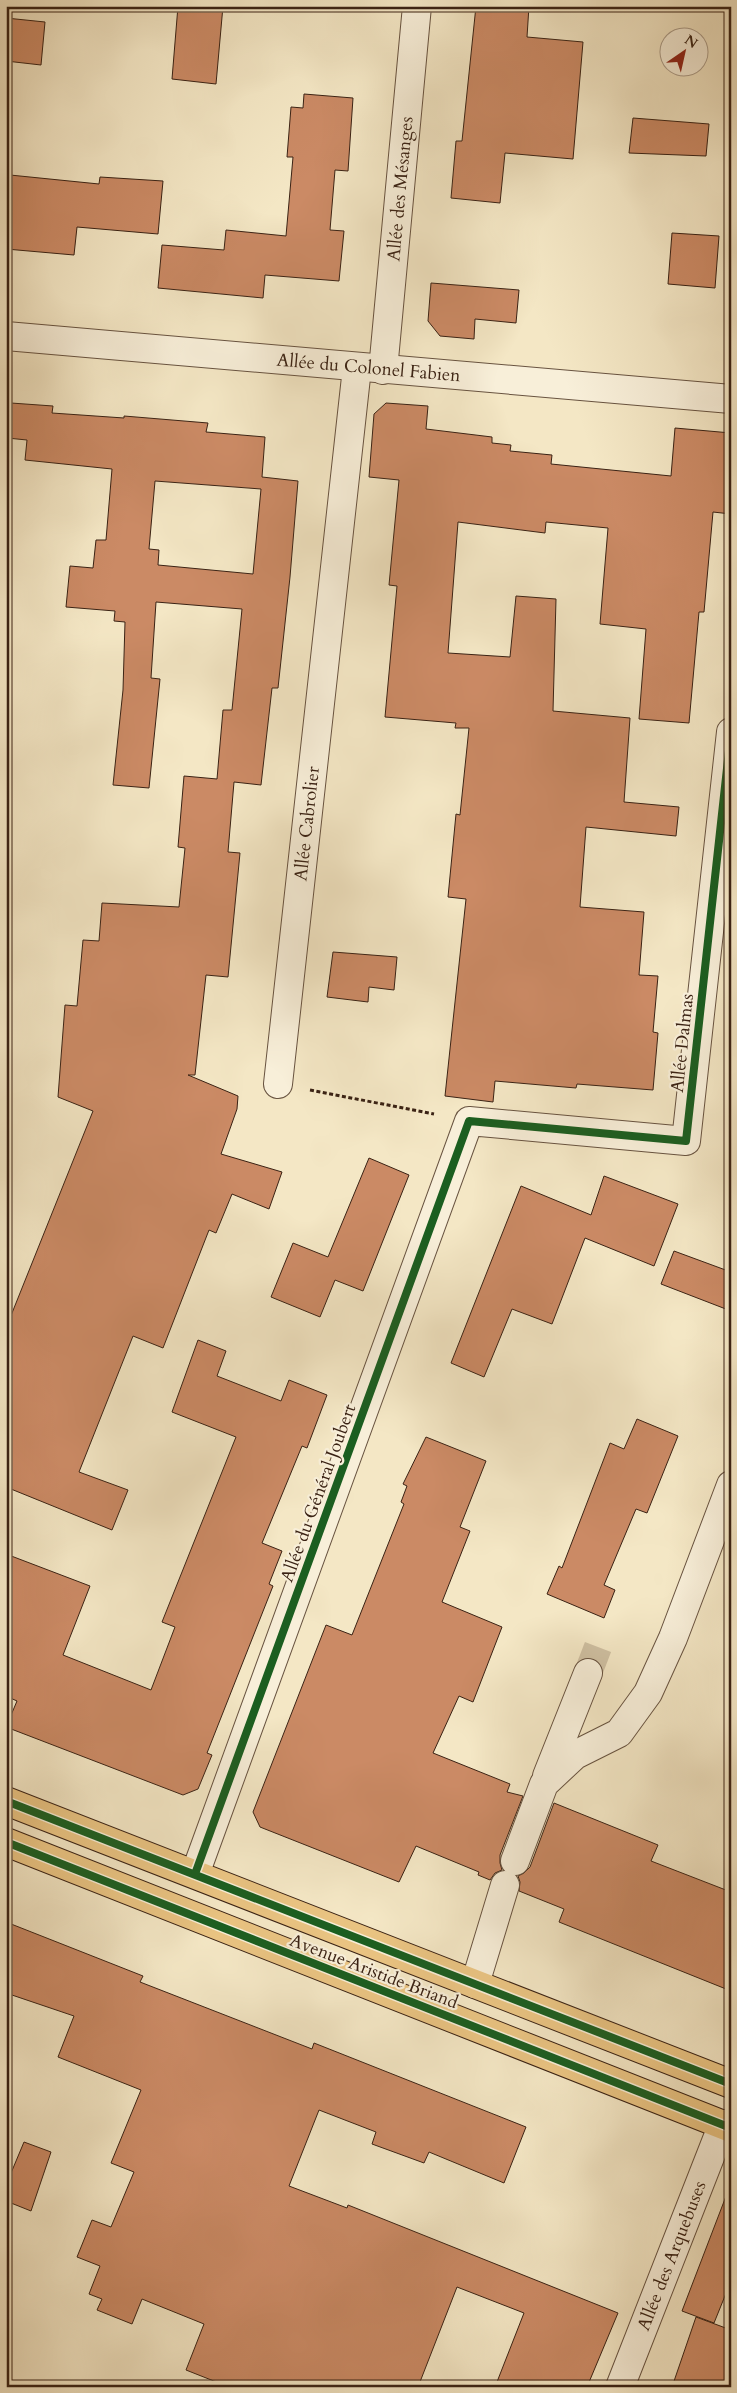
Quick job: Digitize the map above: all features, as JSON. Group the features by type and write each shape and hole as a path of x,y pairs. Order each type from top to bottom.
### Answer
{"main road":[{"name":"Avenue Aristide Briand","path":"6,1801 731,2084"},
{"name":"Avenue Aristide Briand","path":"6,1842 727,2126"}],"street":[{"name":"Allée des Mésanges","path":"370,369 417,6"},
{"name":"Allée du Colonel Fabien","path":"6,336 731,399"},
{"name":"Allée Cabrolier","path":"278,1084 370,369"},
{"name":"Allée Dalmas","path":"469,1121 686,1141 731,732"},
{"name":"Allée du Général Joubert","path":"195,1874 469,1121"},
{"path":"544,1784 575,1755 619,1733 648,1693 673,1638 731,1485"},
{"path":"515,1861 588,1673"},
{"path":"475,1984 505,1885"},
{"name":"Allée des Arquebuses","path":"620,2387 727,2126"}],"path":[{"path":"278,1084 469,1121"}],"building":[{"path":"178,6 223,6 216,84 172,79"},
{"path":"476,6 529,6 527,37 583,42 573,159 505,153 500,203 451,198 456,141 462,141"},
{"path":"6,18 45,22 41,65 6,61"},
{"path":"304,94 353,98 348,171 335,170 330,230 344,231 339,281 265,275 263,298 158,288 162,245 224,250 226,230 286,236 293,157 287,157 291,107 303,108"},
{"path":"633,118 709,124 706,156 629,153"},
{"path":"10,175 99,184 100,177 163,181 158,234 77,227 74,255 6,249 6,195 8,195"},
{"path":"672,233 719,236 715,288 668,284"},
{"path":"431,283 519,290 516,323 475,319 474,339 440,336 428,321"},
{"path":"11,403 53,406 52,413 124,418 124,416 208,423 206,432 265,437 262,477 298,481 278,688 272,688 261,785 234,782 228,852 240,853 228,977 206,975 195,1075 188,1075 238,1096 237,1109 221,1154 282,1172 269,1209 232,1194 216,1233 209,1230 163,1348 133,1336 79,1472 128,1490 112,1530 6,1487 6,1328 93,1111 58,1097 65,1005 77,1006 83,940 99,941 102,903 179,907 185,848 178,847 184,776 217,779 223,710 232,710 242,609 156,602 151,678 160,679 149,788 113,785 123,690 125,622 114,621 115,611 66,607 70,566 93,568 96,540 106,540 112,469 25,460 27,440 7,438","holes":["155,481 261,489 253,574 158,565 159,550 149,549"]},
{"path":"386,403 428,406 426,429 492,437 492,443 511,445 510,451 552,455 551,464 671,476 675,428 731,433 731,514 713,512 704,612 699,612 689,723 639,719 646,629 600,624 608,528 546,522 545,533 458,522 448,653 510,657 516,596 556,599 553,711 630,718 624,802 679,807 676,836 586,827 580,907 644,912 639,975 658,976 653,1032 658,1033 653,1090 577,1084 576,1088 495,1081 493,1102 445,1096 466,899 448,897 456,814 460,815 469,728 455,728 456,723 385,717 397,586 389,585 399,480 369,477 374,414"},
{"path":"333,952 397,957 394,990 369,987 368,1002 327,997"},
{"path":"369,1158 409,1175 363,1291 335,1280 320,1317 271,1297 293,1243 328,1257"},
{"path":"604,1176 678,1204 654,1266 585,1238 552,1324 512,1309 484,1377 451,1363 521,1186 591,1215"},
{"path":"674,1251 731,1272 731,1311 661,1284"},
{"path":"198,1340 226,1351 217,1376 281,1401 289,1380 327,1395 307,1448 302,1446 262,1543 282,1551 269,1584 273,1586 207,1753 212,1755 198,1789 183,1795 6,1727 17,1701 6,1696 6,1554 90,1586 63,1655 151,1690 175,1627 162,1622 236,1437 172,1412"},
{"path":"637,1419 678,1436 647,1513 636,1509 604,1585 615,1590 604,1618 547,1594 559,1566 562,1568 610,1443 624,1449"},
{"path":"426,1437 486,1461 460,1527 470,1531 442,1602 502,1627 473,1702 459,1696 433,1753 510,1784 507,1792 523,1796 500,1855 502,1870 495,1873 490,1880 478,1875 479,1872 416,1846 399,1882 260,1827 253,1812 326,1625 352,1635 404,1504 401,1502 407,1486 403,1484"},
{"path":"554,1803 658,1845 651,1861 731,1892 731,1991 559,1922 564,1909 519,1891 520,1882 518,1876 530,1867"},
{"path":"6,1922 143,1976 140,1982 312,2049 314,2043 526,2127 504,2183 429,2152 424,2163 372,2144 376,2132 319,2110 289,2186 347,2208 348,2205 618,2313 587,2387 495,2387 524,2313 457,2287 418,2387 229,2387 186,2370 204,2324 142,2299 132,2324 97,2310 102,2299 89,2294 100,2266 77,2257 92,2220 111,2227 134,2172 111,2163 141,2090 58,2057 74,2016 6,1993"},
{"path":"24,2142 51,2152 31,2211 6,2201 6,2185"},
{"path":"728,2191 731,2192 731,2281 714,2323 682,2311"},
{"path":"696,2317 731,2330 731,2387 672,2387"}],"tunnel":[{"path":"588,1673 598,1647"}],"cycle path":[{"path":"195,1874 469,1121 686,1141 731,732"},
{"path":"6,1801 731,2084"},
{"path":"6,1842 731,2128"}]}
